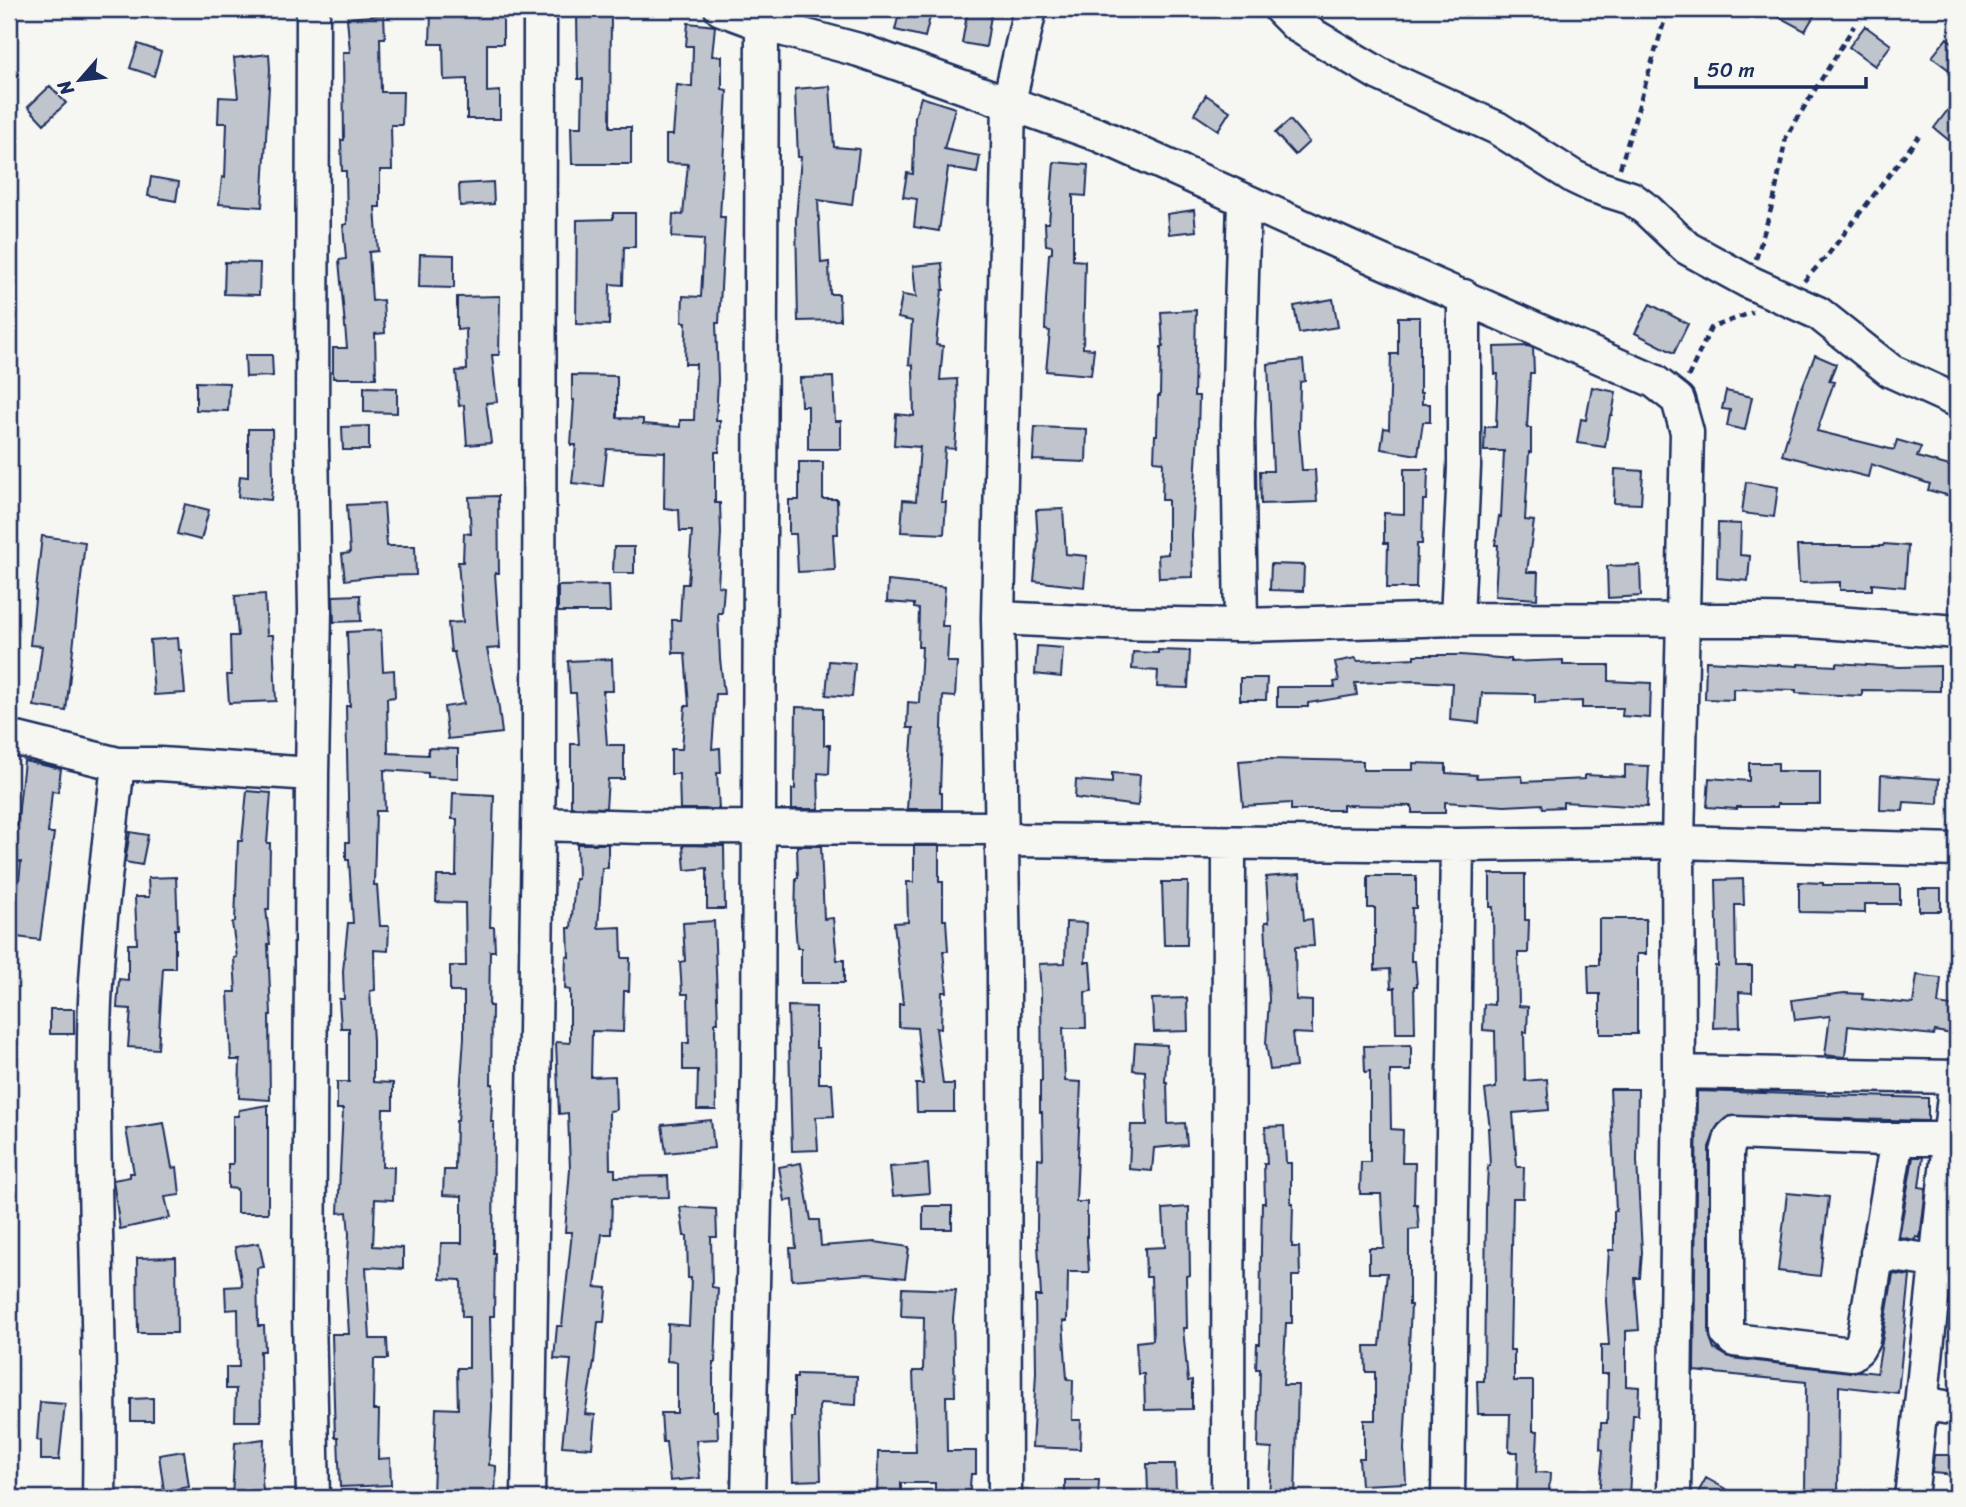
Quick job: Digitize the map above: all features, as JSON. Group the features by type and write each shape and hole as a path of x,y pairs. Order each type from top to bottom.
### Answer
{"street":[{"path":"313,9 312,441 315,610 309,1314 313,1498"},
{"path":"528,1498 538,824 540,9"},
{"path":"722,9 762,24 859,50 1099,135 1654,380 1678,400 1687,432 1678,842 1679,1072 1674,1498"},
{"path":"1005,1498 1002,834 998,618 1009,102 1030,9"},
{"path":"1280,9 1296,24 1379,74 1497,128 1574,177 1631,198 1687,248 1749,282 1818,313 1891,371 1957,401"},
{"path":"748,1498 758,1070 762,24"},
{"path":"1241,625 1238,425 1244,200"},
{"path":"1457,619 1464,467 1464,296"},
{"path":"998,618 1241,625 1457,619 1809,621 1957,632"},
{"path":"9,737 118,764 160,764 312,774"},
{"path":"99,1498 101,1422 97,1345 94,1036 98,944 118,764"},
{"path":"538,824 1002,834 1229,844 1678,842 1957,850"},
{"path":"1228,1498 1229,844"},
{"path":"1448,1498 1457,845"},
{"path":"1679,1072 1957,1077 1911,1498"},
{"path":"1897,1139 1863,1340 1858,1349 1852,1354 1734,1340 1727,1334 1727,1152 1731,1137 1735,1133 1950,1139"},
{"path":"1677,1242 1727,1244"},
{"path":"1877,1254 1936,1261"},
{"path":"1921,1403 1957,1409"}],"path":[{"path":"1612,192 1668,9"},
{"path":"1740,317 1774,199 1786,137 1854,26"},
{"path":"1678,400 1711,328 1788,299 1827,256 1919,136"}],"building":[{"path":"900,9 932,9 925,37 895,30"},
{"path":"968,9 992,9 986,47 962,43"},
{"path":"1764,9 1818,9 1805,31"},
{"path":"431,13 503,14 503,44 487,44 487,92 500,91 500,119 467,119 467,79 444,80 443,44 430,44"},
{"path":"577,14 611,14 610,127 631,127 631,164 572,164 571,127 582,127 583,79 578,79"},
{"path":"384,15 385,38 380,38 381,92 403,92 402,125 391,125 392,170 380,170 380,207 375,207 378,251 369,252 372,301 383,300 385,333 375,334 376,378 333,378 333,348 347,348 339,260 346,259 343,225 347,224 346,171 342,171 341,140 344,140 343,52 350,52 347,18"},
{"path":"688,23 715,26 712,56 722,56 722,89 727,90 720,217 725,217 719,323 716,323 716,421 720,421 719,452 715,452 715,503 720,503 718,586 724,587 722,613 718,613 724,694 716,694 712,749 720,748 721,773 717,773 719,809 680,809 679,774 671,774 671,749 682,749 685,706 689,706 685,653 673,653 672,620 680,620 682,584 688,584 692,531 680,531 679,510 664,508 665,452 607,449 603,486 572,483 576,445 571,445 574,400 572,375 617,376 617,418 643,419 643,424 680,427 680,420 694,420 696,364 685,364 686,322 682,322 683,296 701,297 704,239 672,237 673,214 683,215 688,164 666,163 666,135 673,135 677,85 692,87 693,46 686,46"},
{"path":"1865,26 1891,45 1875,66 1849,47"},
{"path":"1947,38 1957,46 1957,76 1932,57"},
{"path":"138,44 161,52 154,76 130,68"},
{"path":"269,54 262,207 219,204 222,177 225,178 227,123 218,123 219,97 238,98 234,58"},
{"path":"50,86 66,103 44,124 28,107"},
{"path":"830,86 834,147 859,149 852,205 818,200 821,263 829,262 830,294 839,294 840,320 798,321 796,220 801,157 798,157 795,89"},
{"path":"1206,95 1230,111 1218,130 1194,114"},
{"path":"921,97 955,108 944,149 980,156 977,173 948,168 939,231 914,227 917,199 903,197 907,173 913,174 915,117"},
{"path":"1957,98 1957,147 1934,128"},
{"path":"1290,120 1309,142 1295,155 1275,133"},
{"path":"1054,162 1088,165 1086,196 1073,195 1073,260 1085,261 1083,348 1094,349 1091,375 1046,371 1050,331 1045,330 1046,301 1049,254 1052,253 1052,246 1046,245 1045,223 1049,223"},
{"path":"151,177 179,182 176,201 148,196"},
{"path":"493,182 494,204 460,206 459,184"},
{"path":"1194,210 1196,231 1169,234 1167,214"},
{"path":"613,213 635,213 635,247 624,247 623,285 610,284 609,325 576,324 577,220 613,219"},
{"path":"420,254 454,255 454,288 419,287"},
{"path":"225,262 260,263 259,295 224,294"},
{"path":"942,263 944,290 936,345 943,346 940,380 957,379 958,409 955,449 945,448 941,502 946,502 944,534 901,532 903,500 916,501 920,447 894,445 896,414 914,416 913,365 909,364 912,321 898,318 902,295 916,297 913,266"},
{"path":"500,296 499,355 492,355 497,402 486,403 491,443 467,445 464,405 459,406 456,371 467,370 466,329 457,330 457,297"},
{"path":"1333,299 1338,327 1299,333 1294,306"},
{"path":"1650,304 1688,324 1674,353 1635,333"},
{"path":"1196,310 1194,396 1199,396 1192,536 1193,577 1159,578 1158,555 1168,554 1168,500 1162,500 1163,462 1154,461 1163,347 1161,312"},
{"path":"1398,317 1420,317 1420,393 1422,404 1430,404 1430,422 1423,422 1418,455 1381,449 1384,428 1389,429 1391,354 1398,354"},
{"path":"1494,347 1533,348 1534,373 1530,373 1527,428 1531,428 1531,452 1525,520 1534,521 1527,572 1538,572 1537,599 1495,596 1498,545 1495,545 1499,516 1501,517 1504,451 1484,451 1485,427 1496,427 1498,374 1495,374"},
{"path":"245,355 272,355 273,376 246,377"},
{"path":"1815,355 1836,364 1829,381 1834,382 1817,431 1894,450 1897,440 1921,447 1917,457 1957,468 1954,497 1928,490 1930,484 1871,464 1868,477 1782,455"},
{"path":"1303,360 1305,381 1300,382 1299,431 1302,470 1315,470 1317,502 1261,504 1260,471 1273,471 1268,364"},
{"path":"833,377 835,421 841,421 841,449 808,449 808,406 801,406 800,378"},
{"path":"196,382 229,383 228,411 196,410"},
{"path":"364,387 397,388 397,413 364,412"},
{"path":"1592,387 1616,392 1605,447 1577,443 1581,419 1586,420"},
{"path":"1726,391 1752,397 1745,430 1727,426 1730,410 1722,409"},
{"path":"369,426 369,450 343,450 342,427"},
{"path":"1035,427 1087,429 1086,462 1033,460"},
{"path":"248,429 272,429 271,500 238,497 240,476 248,477"},
{"path":"799,462 823,462 823,499 837,499 838,534 833,534 835,570 798,572 796,534 789,534 789,500 799,500"},
{"path":"1404,469 1428,469 1427,500 1423,500 1422,544 1417,544 1416,588 1387,588 1388,543 1384,543 1384,513 1404,514"},
{"path":"1615,469 1643,471 1641,504 1614,503"},
{"path":"1746,482 1778,487 1774,517 1742,513"},
{"path":"498,496 499,573 495,573 500,648 487,649 502,733 448,739 444,707 464,704 454,652 451,652 448,623 463,622 458,562 463,562 464,533 471,534 469,497"},
{"path":"384,503 387,546 415,546 416,575 345,580 342,554 350,553 347,505"},
{"path":"185,504 209,510 201,540 177,534"},
{"path":"1063,509 1066,554 1087,556 1084,587 1034,581 1038,542 1036,510"},
{"path":"1718,523 1741,524 1740,555 1750,556 1748,581 1717,578"},
{"path":"42,536 85,542 66,711 34,706 42,646 30,645"},
{"path":"1797,546 1908,546 1905,587 1872,584 1872,590 1840,590 1840,582 1799,583"},
{"path":"614,547 634,547 634,573 613,573"},
{"path":"1271,564 1304,565 1303,591 1270,590"},
{"path":"1640,565 1641,596 1608,598 1607,566"},
{"path":"888,581 945,587 942,626 949,626 947,662 957,662 955,697 943,696 940,793 942,809 907,809 913,728 907,728 908,702 919,703 922,647 918,647 919,609 914,608 914,604 887,602"},
{"path":"609,585 610,612 558,612 558,586"},
{"path":"265,594 267,635 273,635 276,701 229,703 227,675 231,675 230,636 238,636 235,596"},
{"path":"360,595 361,621 334,622 333,596"},
{"path":"381,630 383,671 394,670 395,697 387,698 388,753 428,755 428,748 458,749 458,778 428,777 428,773 384,770 385,811 376,811 374,885 377,885 380,926 389,926 388,951 374,950 375,990 370,991 373,1082 393,1083 393,1109 383,1109 382,1167 394,1167 393,1200 375,1199 373,1246 403,1248 403,1269 366,1267 370,1339 387,1339 388,1359 374,1359 373,1410 379,1410 378,1459 390,1458 391,1485 340,1487 338,1437 335,1437 332,1334 349,1334 346,1284 349,1234 347,1212 338,1213 343,1109 337,1109 337,1082 349,1082 349,1028 341,1028 339,999 344,999 343,971 348,923 353,923 349,860 346,860 346,842 349,842 346,706 350,706 347,632"},
{"path":"178,638 185,693 154,695 150,640"},
{"path":"1037,646 1063,648 1061,677 1035,674"},
{"path":"1158,650 1190,651 1188,688 1157,687 1158,671 1132,669 1133,652 1158,653"},
{"path":"1414,655 1461,655 1511,659 1511,662 1563,660 1563,665 1609,665 1609,681 1651,683 1650,718 1622,716 1623,708 1582,708 1582,701 1535,703 1535,694 1482,693 1479,723 1450,720 1452,683 1414,681 1355,683 1357,695 1308,703 1308,707 1277,707 1277,687 1335,687 1334,682 1339,681 1335,662 1356,658 1357,661 1414,658"},
{"path":"612,659 613,691 603,691 607,745 624,745 624,779 608,779 606,808 571,807 571,744 579,744 576,693 570,693 568,661"},
{"path":"829,661 855,663 852,697 826,695"},
{"path":"1706,661 1798,666 1836,666 1836,663 1900,667 1940,666 1940,691 1862,690 1862,696 1796,693 1796,690 1733,689 1733,700 1705,699"},
{"path":"1240,678 1267,678 1266,700 1240,700"},
{"path":"796,707 824,708 824,745 830,745 829,774 818,773 819,809 792,809 792,789 795,789"},
{"path":"24,761 61,769 58,792 52,791 48,833 54,833 40,940 9,936 9,908 16,908 21,862 9,860 9,825 17,826"},
{"path":"1239,761 1363,761 1363,770 1413,770 1413,763 1446,764 1446,773 1477,775 1476,778 1522,776 1523,782 1585,779 1585,775 1625,777 1625,765 1649,766 1647,807 1563,802 1563,807 1543,808 1542,804 1505,806 1445,802 1445,813 1412,813 1412,806 1343,805 1343,810 1291,810 1291,803 1243,806"},
{"path":"1749,763 1778,763 1778,771 1820,771 1820,804 1777,804 1777,807 1737,809 1707,807 1709,778 1749,781"},
{"path":"1112,773 1140,775 1138,806 1075,798 1076,780 1112,783"},
{"path":"1881,775 1939,779 1938,804 1904,802 1903,811 1880,810"},
{"path":"247,791 271,793 267,843 270,843 269,909 266,909 270,944 270,1100 239,1098 240,1060 231,1060 228,992 236,992 234,958 237,957 232,923 235,922 238,841 242,841"},
{"path":"453,793 494,795 490,927 494,927 495,951 490,951 489,1006 492,1006 491,1122 494,1122 495,1253 494,1316 490,1316 492,1407 489,1465 496,1466 495,1498 433,1495 436,1408 458,1409 457,1368 469,1368 469,1317 462,1317 461,1280 440,1279 441,1243 462,1243 462,1196 443,1195 444,1170 455,1170 456,1121 464,1038 464,992 450,992 450,966 466,966 465,903 436,902 437,876 456,876 457,819 452,819"},
{"path":"130,832 148,835 142,865 125,862"},
{"path":"577,844 608,844 608,868 602,868 598,928 621,927 622,958 630,958 629,991 624,991 623,1032 592,1031 591,1077 615,1076 616,1110 609,1111 610,1169 615,1169 615,1177 668,1176 669,1197 612,1198 611,1234 602,1234 595,1287 607,1288 604,1322 598,1322 585,1414 595,1415 592,1448 562,1446 571,1360 554,1359 557,1326 562,1326 572,1232 565,1232 570,1169 568,1113 559,1114 556,1042 570,1043 570,990 565,989 566,956 569,957 568,928 571,928 575,879 578,879"},
{"path":"683,845 724,846 725,909 707,909 707,868 685,870"},
{"path":"797,846 821,846 824,919 833,918 837,960 844,960 844,983 801,983 801,948 797,948 795,921"},
{"path":"914,846 939,846 939,882 943,882 943,920 946,920 948,951 943,951 947,992 942,992 941,1029 936,1028 943,1084 954,1084 954,1112 917,1112 916,1084 923,1084 917,1028 899,1027 899,1004 903,1004 894,923 908,922 907,882 914,882"},
{"path":"1300,874 1304,920 1312,919 1314,946 1295,947 1296,1000 1312,1001 1312,1034 1292,1033 1296,1067 1270,1070 1266,1043 1269,1000 1265,922 1269,922 1266,877"},
{"path":"1490,874 1525,874 1525,920 1529,920 1528,953 1518,953 1519,1006 1528,1007 1527,1033 1524,1032 1525,1081 1547,1079 1549,1110 1513,1113 1517,1167 1524,1167 1523,1198 1513,1198 1510,1350 1514,1350 1514,1381 1533,1381 1533,1431 1538,1431 1536,1472 1550,1473 1549,1493 1517,1492 1518,1452 1509,1452 1510,1414 1478,1414 1477,1381 1484,1381 1486,1208 1490,1166 1490,1128 1485,1090 1496,1088 1495,1031 1483,1030 1484,1004 1494,1005"},
{"path":"1368,876 1416,876 1416,908 1412,908 1411,961 1415,961 1417,986 1414,986 1415,1033 1396,1033 1395,988 1391,988 1390,969 1375,970 1375,908 1368,908"},
{"path":"176,877 178,929 175,929 175,968 163,968 158,1049 128,1047 131,1009 117,1008 119,979 128,980 128,944 137,944 135,897 149,897 148,878"},
{"path":"1743,879 1744,905 1735,905 1736,966 1752,966 1752,993 1739,992 1740,1027 1713,1028 1715,966 1718,966 1716,880"},
{"path":"1162,882 1188,882 1187,945 1164,945"},
{"path":"1799,882 1823,885 1900,885 1900,904 1865,904 1865,913 1799,912"},
{"path":"1919,889 1941,889 1941,911 1919,911"},
{"path":"1599,919 1646,919 1646,954 1637,954 1637,1034 1600,1034 1600,994 1589,994 1588,965 1599,965"},
{"path":"714,921 718,1022 715,1022 716,1110 697,1110 698,1070 683,1070 683,1043 689,1043 688,994 682,994 680,962 685,961 683,923"},
{"path":"1066,922 1087,923 1085,962 1090,962 1092,991 1085,992 1086,1028 1063,1028 1065,1081 1081,1082 1076,1202 1087,1202 1089,1272 1068,1272 1067,1321 1063,1321 1067,1379 1073,1380 1072,1420 1081,1420 1080,1449 1032,1447 1036,1372 1035,1296 1041,1296 1037,1228 1038,1158 1043,1159 1039,964 1065,963"},
{"path":"1917,975 1941,978 1938,1004 1957,1007 1957,1035 1935,1031 1934,1035 1848,1026 1845,1057 1833,1056 1825,1055 1830,1016 1795,1020 1792,1000 1844,993 1863,994 1862,999 1913,1004"},
{"path":"1187,998 1188,1031 1154,1032 1152,999"},
{"path":"788,1006 816,1007 819,1083 832,1083 834,1116 816,1117 818,1150 792,1151"},
{"path":"50,1009 74,1009 74,1034 50,1034"},
{"path":"1135,1043 1167,1045 1165,1082 1168,1124 1185,1123 1187,1145 1154,1148 1152,1171 1129,1169 1131,1125 1147,1125 1145,1071 1133,1070"},
{"path":"1411,1045 1411,1071 1390,1071 1391,1129 1403,1130 1402,1163 1415,1163 1414,1204 1417,1204 1419,1229 1409,1230 1411,1305 1404,1449 1406,1483 1361,1485 1359,1458 1364,1458 1364,1420 1375,1420 1375,1372 1366,1372 1365,1346 1380,1346 1387,1273 1369,1273 1369,1248 1384,1248 1381,1194 1360,1194 1361,1162 1370,1162 1370,1071 1365,1072 1364,1046"},
{"path":"1610,1089 1638,1089 1637,1161 1642,1252 1640,1278 1635,1278 1639,1330 1626,1331 1626,1386 1639,1387 1638,1415 1633,1415 1629,1498 1599,1496 1603,1450 1600,1449 1601,1423 1607,1423 1608,1374 1601,1374 1601,1345 1609,1345 1606,1301 1609,1250 1614,1250 1616,1211"},
{"path":"1697,1091 1928,1098 1928,1121 1729,1116 1718,1125 1709,1147 1709,1333 1714,1349 1732,1358 1877,1373 1893,1274 1910,1276 1898,1393 1839,1386 1838,1498 1805,1498 1806,1382 1694,1371"},
{"path":"268,1105 268,1213 237,1213 237,1189 228,1188 228,1164 233,1164 233,1116 238,1116 239,1110"},
{"path":"711,1120 714,1148 666,1153 662,1125"},
{"path":"164,1123 172,1168 177,1167 180,1195 165,1197 170,1218 120,1229 113,1180 130,1177 130,1173 134,1173 126,1129"},
{"path":"1284,1126 1286,1163 1291,1163 1292,1247 1299,1247 1300,1276 1292,1276 1292,1323 1286,1323 1283,1385 1298,1385 1295,1498 1269,1496 1272,1449 1258,1448 1260,1369 1256,1369 1257,1344 1260,1344 1264,1164 1267,1164 1265,1127"},
{"path":"1913,1157 1923,1157 1919,1187 1926,1188 1920,1238 1916,1237 1915,1240 1899,1237"},
{"path":"801,1163 811,1220 819,1220 821,1246 875,1242 909,1247 905,1278 868,1274 792,1280 790,1248 796,1248 793,1200 785,1201 779,1167"},
{"path":"928,1164 930,1193 893,1196 890,1167"},
{"path":"1787,1193 1829,1197 1820,1276 1778,1271"},
{"path":"923,1206 952,1206 952,1229 923,1229"},
{"path":"680,1207 716,1209 717,1237 711,1237 712,1287 718,1288 713,1411 717,1411 718,1439 696,1440 700,1478 670,1481 661,1413 677,1413 677,1362 667,1361 668,1324 689,1326 691,1278 688,1278 687,1236 684,1236"},
{"path":"1189,1207 1190,1275 1186,1276 1187,1328 1183,1328 1188,1381 1192,1380 1192,1409 1145,1410 1144,1374 1138,1374 1136,1342 1153,1340 1151,1277 1146,1277 1145,1248 1165,1247 1163,1209"},
{"path":"259,1243 264,1267 257,1268 258,1326 264,1326 265,1351 260,1351 261,1421 235,1421 236,1389 226,1389 226,1367 239,1367 238,1309 226,1310 225,1287 242,1286 235,1247"},
{"path":"176,1257 177,1333 138,1333 137,1258"},
{"path":"902,1288 956,1290 953,1318 955,1396 946,1396 947,1451 976,1451 976,1474 971,1474 969,1498 935,1498 935,1483 901,1483 901,1498 877,1498 878,1452 916,1452 913,1371 923,1371 924,1317 901,1316"},
{"path":"797,1374 857,1376 856,1405 821,1403 819,1407 821,1480 793,1481 791,1417 794,1417 794,1378 797,1378"},
{"path":"153,1398 153,1421 131,1421 131,1399"},
{"path":"40,1402 65,1404 59,1460 41,1460 41,1441 37,1440"},
{"path":"264,1439 264,1498 232,1498 235,1443"},
{"path":"184,1451 189,1487 164,1491 159,1455"},
{"path":"1934,1455 1957,1455 1957,1475 1932,1473"},
{"path":"1147,1464 1175,1464 1176,1491 1148,1492"},
{"path":"1706,1478 1742,1498 1695,1498"},
{"path":"1065,1480 1099,1480 1098,1498 1065,1498"}]}
